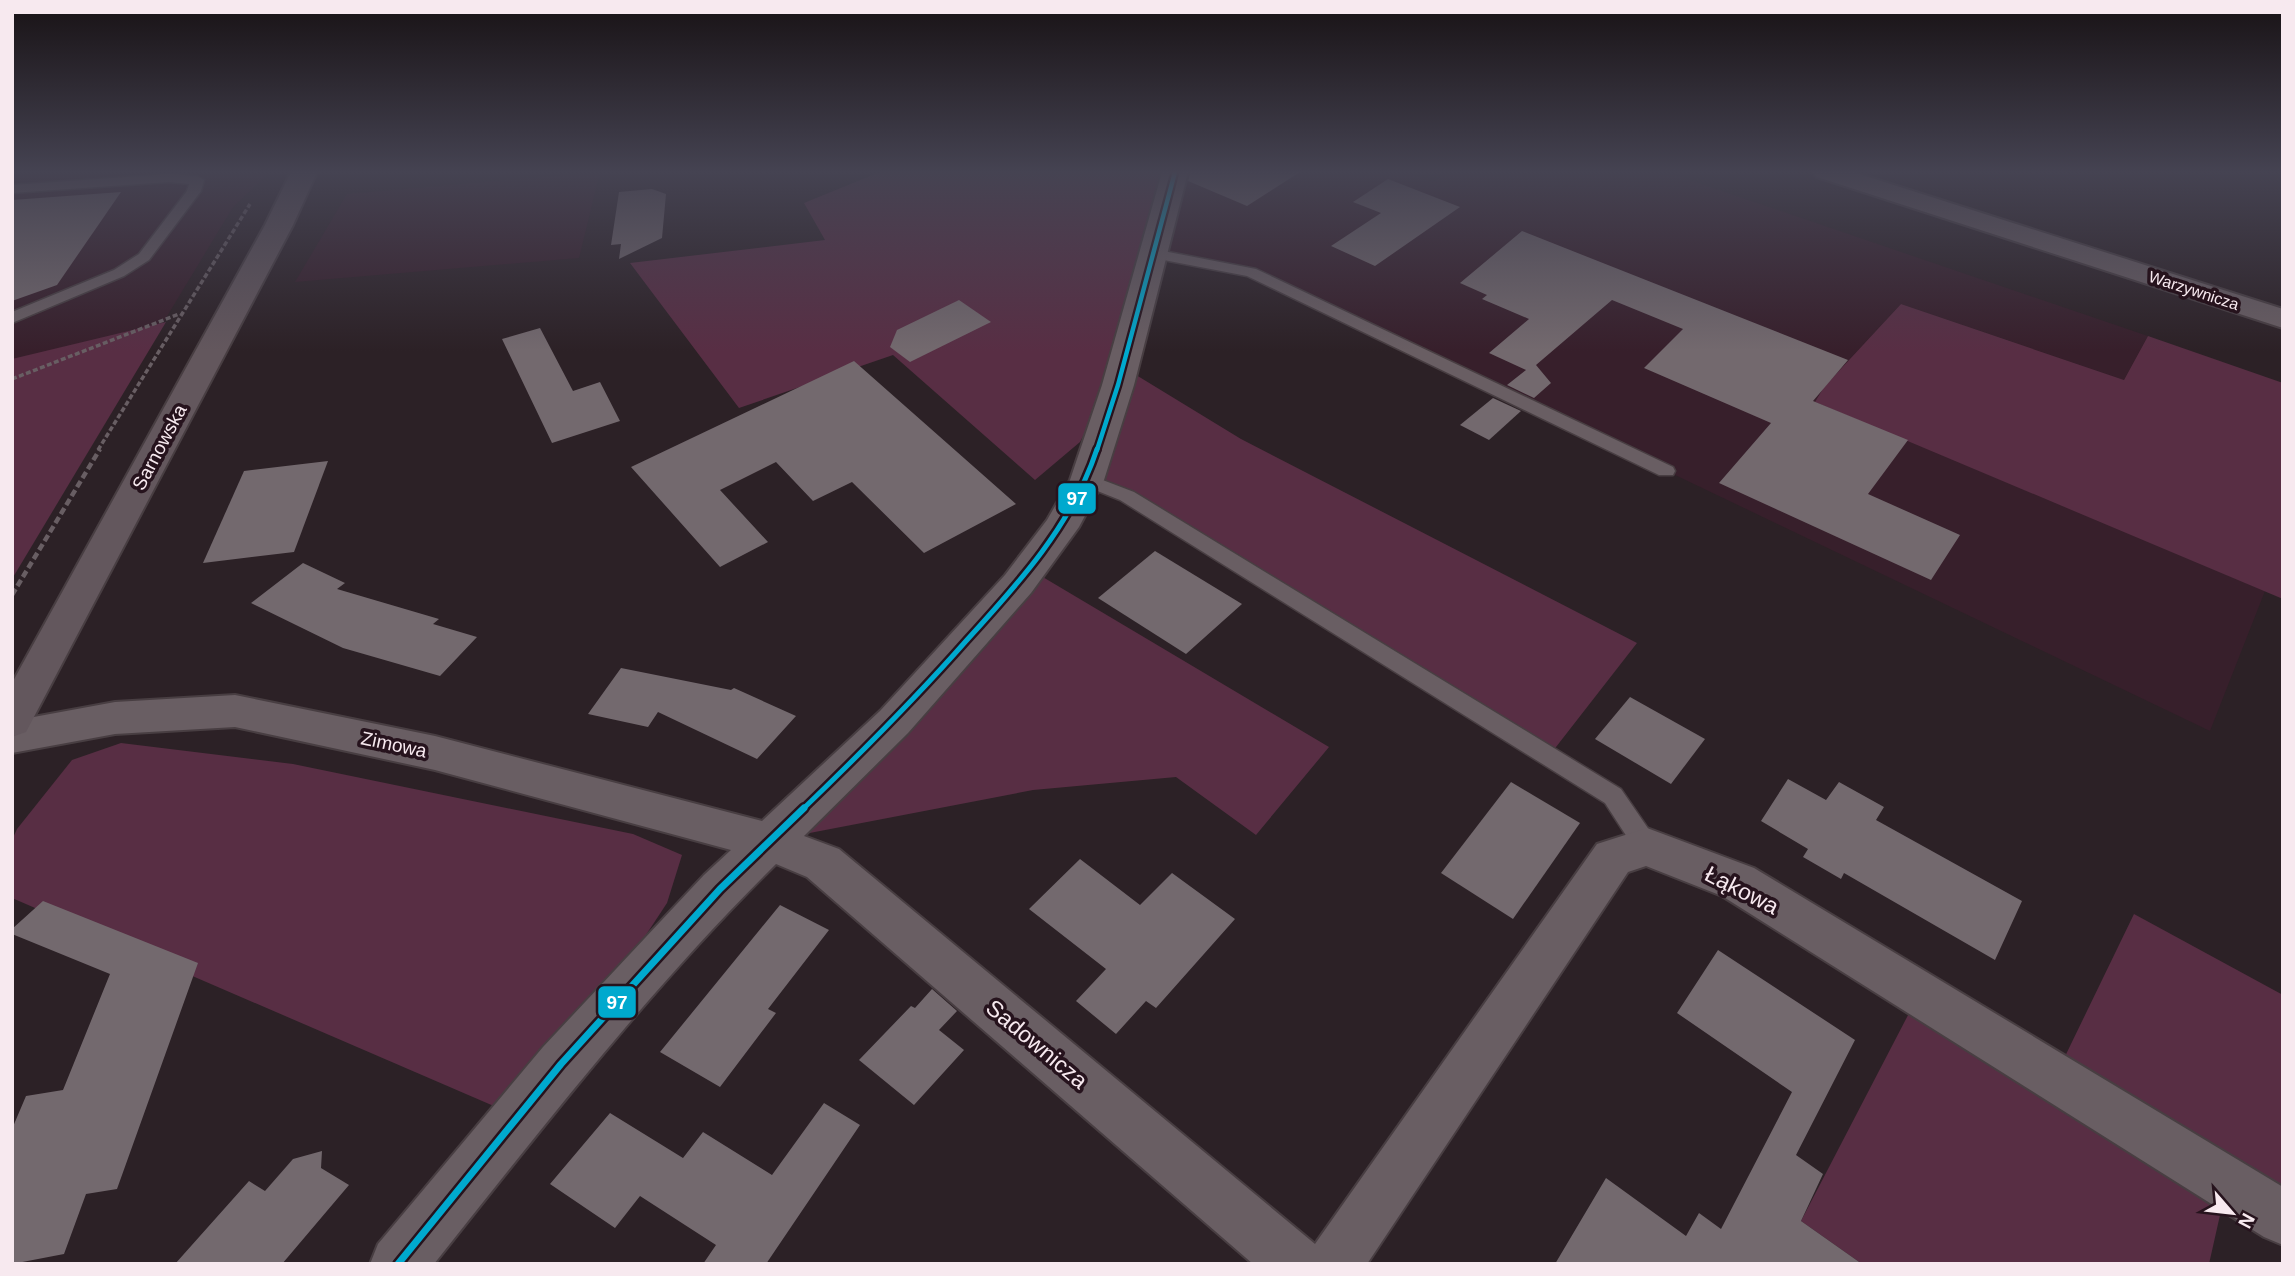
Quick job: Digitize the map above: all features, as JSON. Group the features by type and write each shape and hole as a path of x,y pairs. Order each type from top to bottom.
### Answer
{"street":[{"name":"Sarnowska","path":"13,720 275,232"},
{"path":"398,1264 561,1064 720,889 894,722 1018,584 1061,527 1087,480 1118,385 1159,232"},
{"name":"Warzywnicza","path":"2011,232 2283,319"},
{"name":"Zimowa","path":"12,737 115,718 235,711 435,752 768,841"},
{"name":"Sadownicza","path":"768,841 823,863 1296,1264"},
{"path":"1334,1264 1613,858 1647,846"},
{"name":"Łąkowa","path":"1647,846 1738,882 2283,1218"}],"lane":[{"path":"12,318 118,273 144,257 163,232"},
{"path":"1153,254 1251,272 1666,471"},
{"path":"1087,480 1127,495 1613,796 1647,846"}],"path":[{"path":"12,595 232,232"},
{"path":"12,379 180,314"}],"shaded area":[{"path":"12,232 218,232 12,573"},
{"path":"325,232 585,232 579,258 295,282"},
{"path":"820,232 1152,232 1113,378 1080,442 1035,480 893,355 739,408 630,263 825,240"},
{"path":"1159,232 1841,232 2148,336 2124,380 1901,304 1824,387 1816,402 2265,591 2210,731 1251,272 1153,254"},
{"path":"1901,304 2124,380 2148,336 2283,383 2283,599 1815,402 1824,387"},
{"path":"166,322 12,579 12,359"},
{"path":"1123,367 1241,439 1637,643 1549,756 1087,480"},
{"path":"1031,570 1329,747 1256,835 1176,777 1033,790 768,841"},
{"path":"121,743 293,764 633,834 682,855 667,903 561,1064 519,1117 12,898 12,840 17,829 72,760"},
{"path":"2134,914 2283,995 2283,1218 2227,1184 2209,1264 1862,1264 1801,1221 1919,994 2055,1077"}],"building":[{"path":"12,232 94,232 57,285 12,301"},
{"path":"613,232 663,232 662,238 619,259 621,244 611,245"},
{"path":"1353,232 1425,232 1375,266 1331,246"},
{"path":"1523,232 1848,360 1813,401 1908,440 1868,494 1960,535 1931,580 1719,483 1771,423 1644,368 1683,329 1612,300 1536,365 1551,383 1534,398 1507,385 1526,370 1489,353 1529,319 1482,299 1487,295 1460,283"},
{"path":"959,300 991,322 910,362 890,347 897,330"},
{"path":"540,328 573,391 600,382 620,421 552,443 502,339"},
{"path":"854,361 1016,504 924,553 852,482 813,501 776,462 720,490 768,542 720,567 631,467"},
{"path":"1493,398 1521,411 1489,440 1460,425"},
{"path":"328,461 294,552 203,563 244,471"},
{"path":"1155,551 1242,604 1186,654 1098,598"},
{"path":"303,563 345,583 337,589 439,619 433,624 477,637 440,676 343,648 251,603"},
{"path":"621,668 731,690 734,688 796,716 757,759 658,712 648,727 588,714"},
{"path":"1630,697 1705,739 1671,784 1595,739"},
{"path":"1788,779 1826,800 1839,782 1884,807 1876,820 2022,901 1995,960 1844,873 1841,879 1803,857 1808,849 1761,821"},
{"path":"1511,782 1580,823 1513,919 1441,873"},
{"path":"1080,859 1140,905 1172,873 1235,919 1156,1008 1146,1001 1116,1034 1076,1001 1106,969 1029,909"},
{"path":"43,901 198,963 117,1189 86,1194 64,1254 12,1264 12,1129 26,1096 63,1090 110,974 12,934 12,929"},
{"path":"780,905 829,930 768,1009 776,1013 720,1087 660,1052"},
{"path":"1718,950 1855,1040 1796,1155 1823,1174 1801,1221 1862,1264 1555,1264 1606,1178 1686,1236 1699,1213 1721,1229 1792,1092 1677,1013"},
{"path":"932,989 957,1011 939,1030 964,1050 914,1105 859,1060 911,1006 915,1008"},
{"path":"824,1103 860,1125 766,1264 703,1264 716,1245 640,1196 615,1228 550,1184 610,1113 683,1158 703,1132 772,1175"},
{"path":"322,1151 321,1168 349,1185 282,1264 175,1264 249,1181 265,1191 293,1159"}],"transit line":[{"name":"97","path":"398,1264 561,1064 720,889 894,722 1018,584 1061,527 1087,480 1118,385 1159,232"}]}
